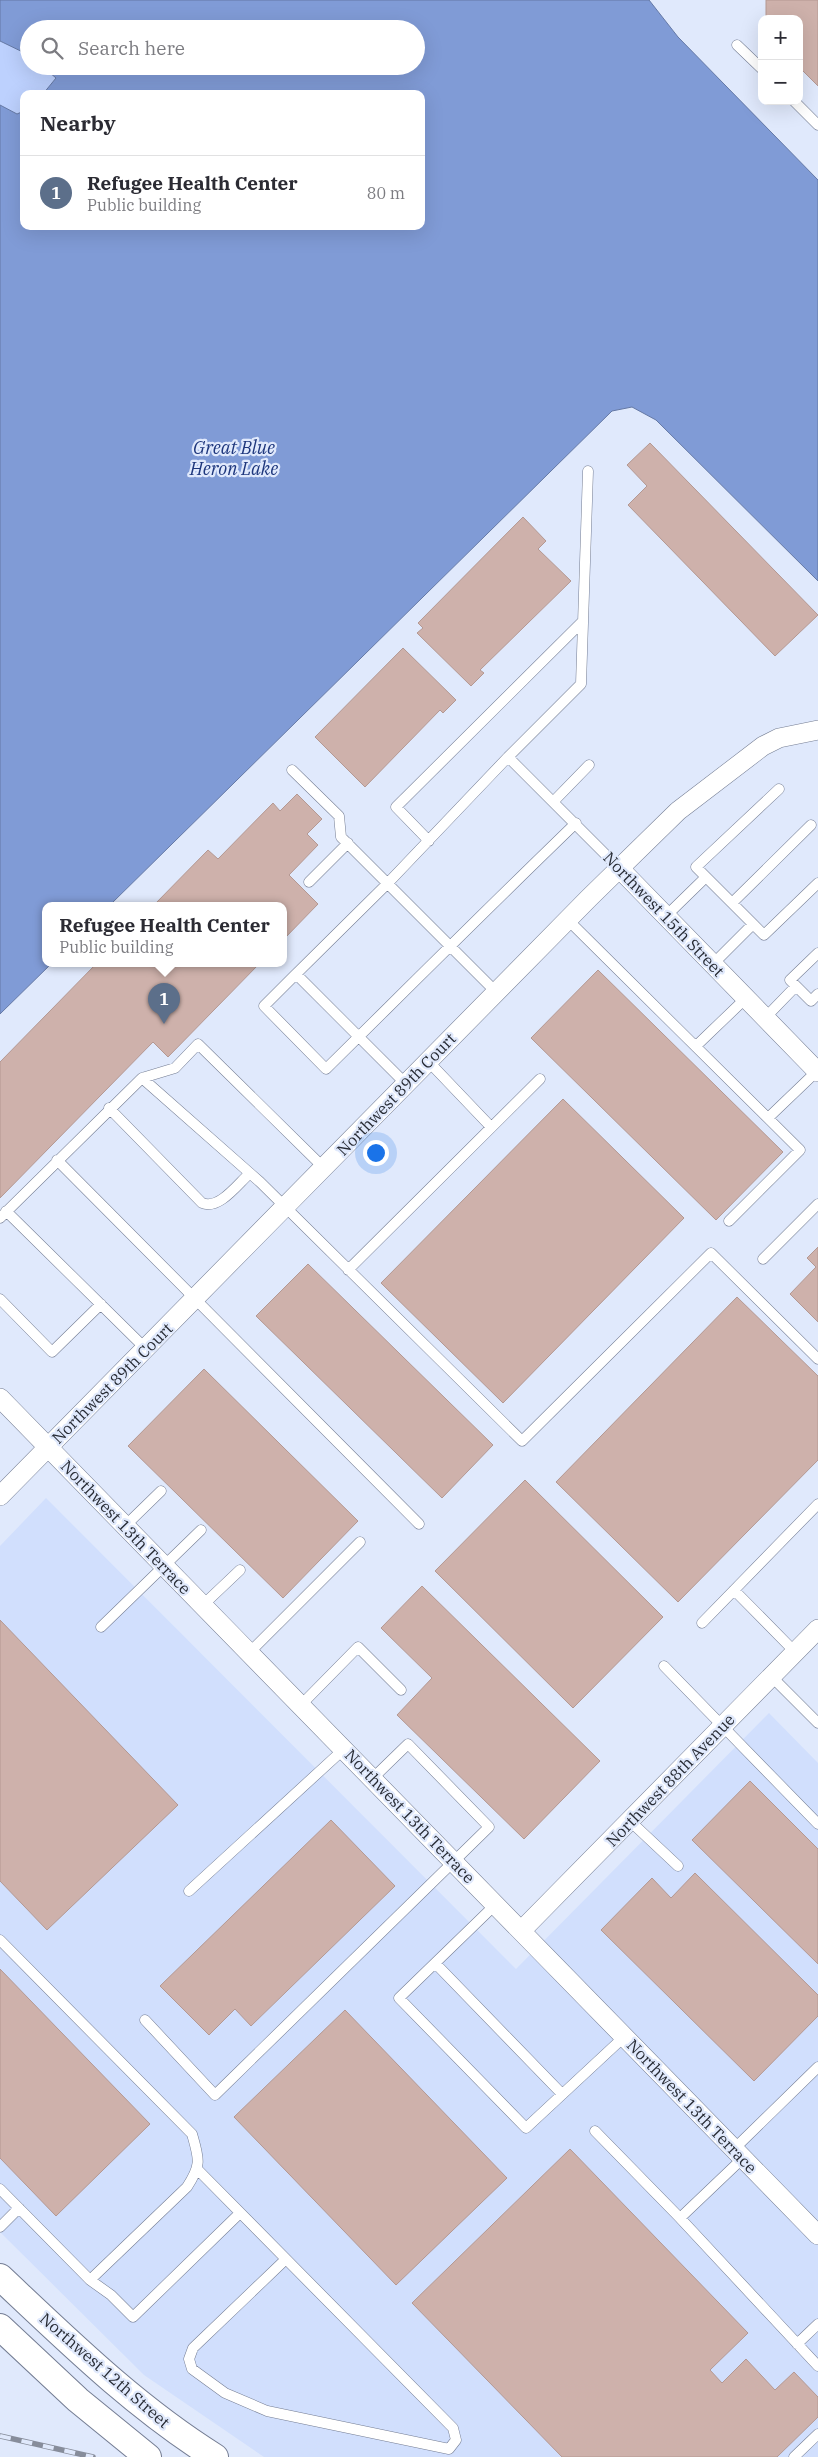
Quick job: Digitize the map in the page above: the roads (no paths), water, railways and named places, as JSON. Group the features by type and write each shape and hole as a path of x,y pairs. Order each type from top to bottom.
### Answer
{"main road":[{"name":"Northwest 12th Street","path":"0,2277 136,2401 215,2457"},
{"path":"0,2327 78,2400 148,2457"}],"street":[{"name":"Northwest 89th Court","path":"0,1496 496,992 619,868 678,812 763,746 779,738 818,730"},
{"name":"Northwest 15th Street","path":"619,868 818,1072"},
{"name":"Northwest 13th Terrace","path":"0,1398 817,2234"},
{"name":"Northwest 88th Avenue","path":"522,1930 818,1629"}],"lane":[{"path":"737,45 758,65"},
{"path":"798,105 818,125"},
{"path":"576,823 326,1069 264,1006 388,884 508,757 581,684 588,472"},
{"path":"429,841 396,807 583,620"},
{"name":"Northwest 15th Street","path":"508,757 619,868"},
{"path":"554,801 589,765"},
{"path":"292,770 339,816 341,837 496,992"},
{"path":"779,789 696,867 764,934 818,883"},
{"path":"732,903 811,825"},
{"path":"309,882 348,843"},
{"path":"666,916 706,877"},
{"path":"568,920 800,1150 729,1221"},
{"path":"713,964 753,924"},
{"path":"818,953 790,980 811,1001 818,994"},
{"path":"296,974 406,1084"},
{"path":"765,1018 796,986"},
{"path":"696,1046 746,998"},
{"path":"146,1348 3,1214 109,1108 142,1078 175,1068 198,1044 324,1168"},
{"path":"428,1062 491,1127"},
{"path":"768,1118 818,1072"},
{"path":"142,1078 249,1174 522,1441 711,1253 818,1359"},
{"path":"348,1270 540,1079"},
{"path":"109,1108 202,1203 208,1205 218,1202 249,1174"},
{"path":"57,1160 419,1524"},
{"path":"763,1259 818,1204"},
{"path":"0,1299 52,1352 101,1304"},
{"path":"125,1526 162,1491"},
{"path":"702,1623 818,1504"},
{"path":"101,1627 201,1530"},
{"path":"250,1652 360,1542"},
{"path":"203,1605 240,1570"},
{"path":"734,1590 796,1652"},
{"path":"301,1705 358,1648 401,1690"},
{"path":"664,1666 818,1824"},
{"path":"772,1677 818,1723"},
{"path":"145,2020 215,2095 489,1828 408,1744 373,1778"},
{"path":"188,1891 344,1749"},
{"path":"630,1821 678,1866"},
{"path":"496,1904 400,1998 413,2012 526,2128 624,2036"},
{"path":"0,1940 192,2134 197,2154 198,2170 187,2187 90,2280"},
{"path":"435,1963 562,2094"},
{"path":"680,2218 818,2067"},
{"path":"595,2131 680,2218 818,2366"},
{"path":"198,2170 240,2213 286,2259 453,2428 456,2440 449,2449 267,2411 225,2393 192,2369 189,2359 193,2348 286,2259"},
{"path":"0,2189 90,2280 111,2295 133,2317 240,2213"},
{"path":"0,2227 19,2208"},
{"path":"797,2344 818,2324"},
{"path":"794,2457 818,2434"}],"water":[{"name":"Great Blue Heron Lake","path":"0,0 649,0 678,37 818,180 818,581 656,420 632,407 612,411 113,902 42,902 42,967 48,967 0,1014 0,105 17,114 20,113 20,230 425,230 425,90 46,90 56,78 52,75 425,75 425,20 20,20 20,51 0,41"}],"railway":[{"path":"0,2436 93,2457"}],"place":[{"name":"Refugee Health Center","path":"164,1024"}]}
